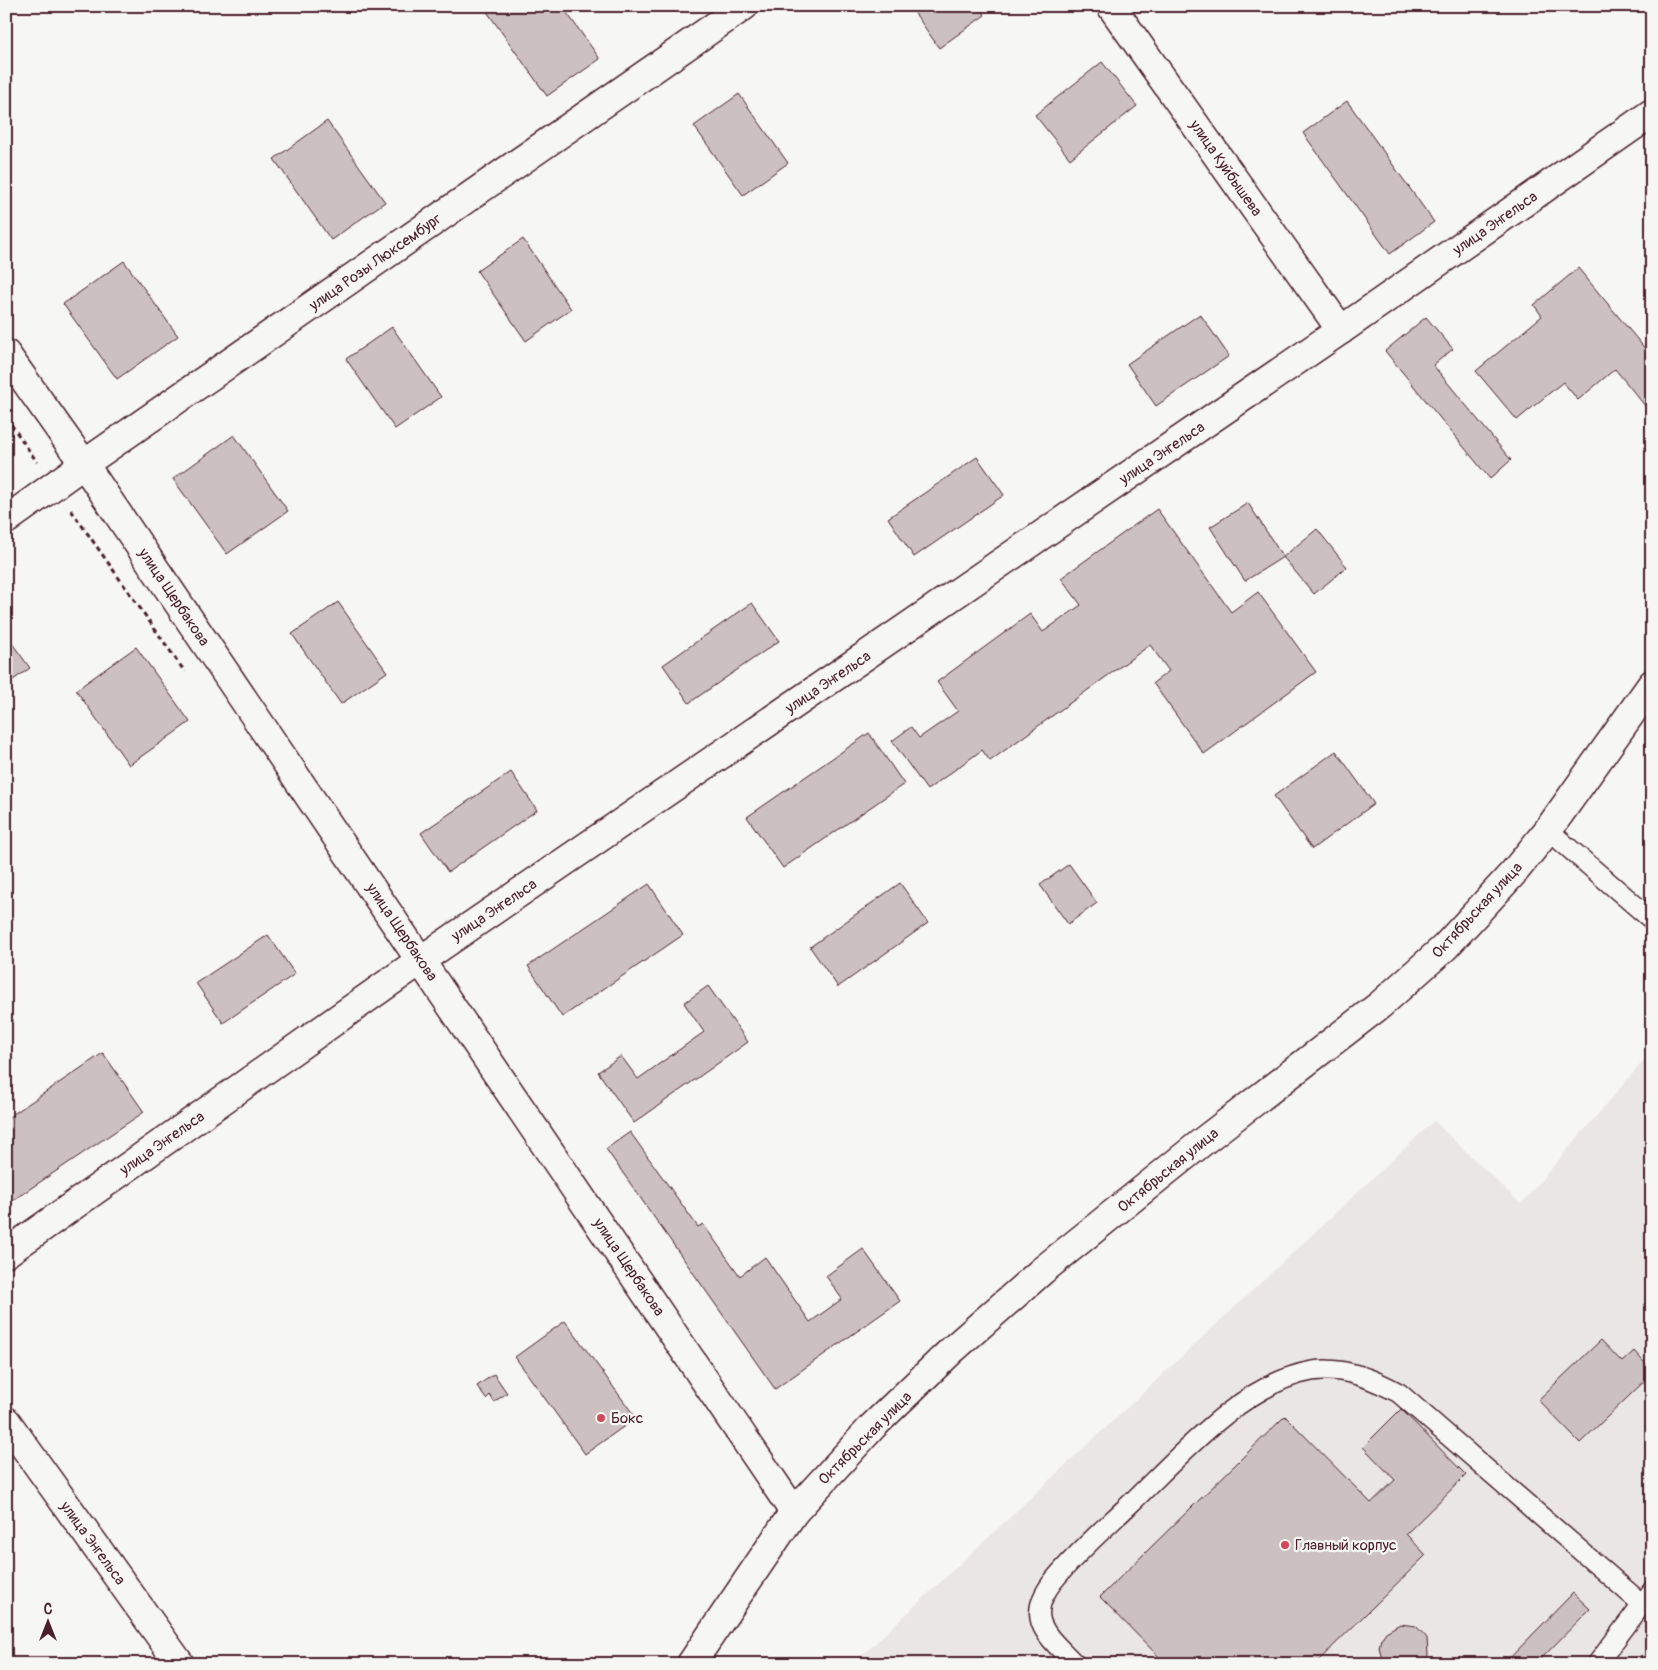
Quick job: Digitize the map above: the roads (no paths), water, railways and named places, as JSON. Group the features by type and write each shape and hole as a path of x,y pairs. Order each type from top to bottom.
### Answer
{"street":[{"name":"улица Розы Люксембург","path":"6,520 744,6"},
{"name":"улица Куйбышева","path":"1110,6 1341,330"},
{"name":"улица Энгельса","path":"6,1253 421,960 1341,330 1652,113"},
{"name":"улица Щербакова","path":"6,354 84,464 794,1512"},
{"name":"Октябрьская улица","path":"691,1664 794,1512 873,1426 1003,1305 1206,1139 1348,1031 1445,947 1514,872 1548,830 1652,684"},
{"name":"улица Энгельса","path":"6,1421 180,1664"}],"lane":[{"path":"1548,830 1652,920"},
{"path":"1075,1664 1050,1639 1039,1616 1039,1603 1054,1580 1217,1420 1273,1385 1299,1374 1315,1371 1336,1371 1362,1377 1399,1393 1647,1598 1597,1664"}],"place":[{"name":"Бокс","path":"601,1418"},
{"name":"Главный корпус","path":"1285,1545"}]}
